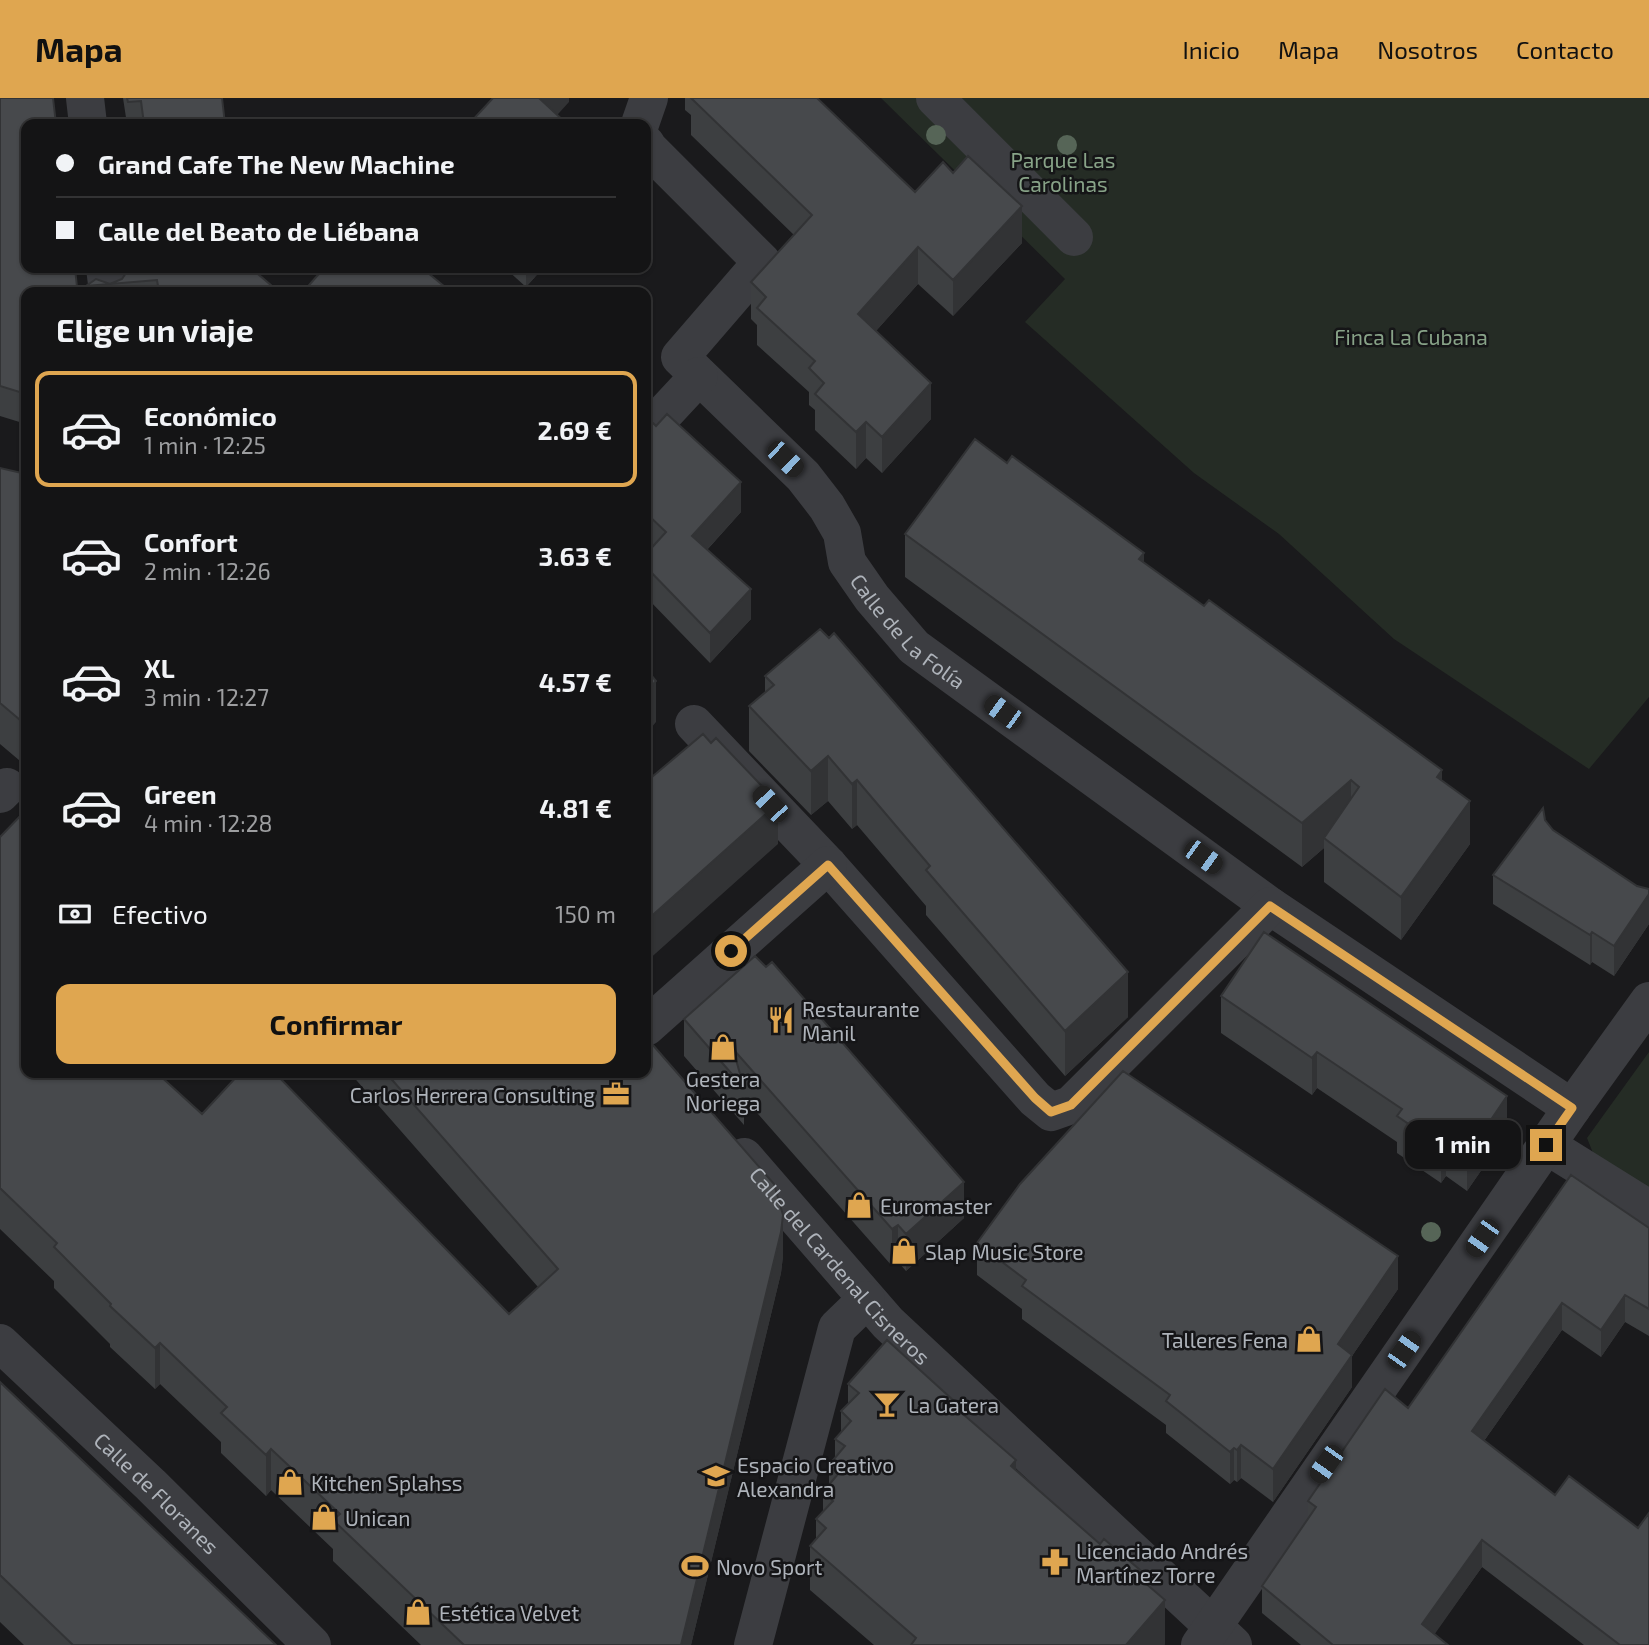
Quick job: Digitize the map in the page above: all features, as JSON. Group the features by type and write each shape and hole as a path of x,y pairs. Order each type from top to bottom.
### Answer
{"street":[{"path":"85,98 87,119"},
{"path":"647,119 649,98"},
{"path":"935,98 1074,237"},
{"name":"Calle de La Folía","path":"651,145 762,262 680,357 803,476 827,507 842,533 847,562 872,598 914,647 1270,906 1572,1108"},
{"path":"651,428 699,376"},
{"path":"694,724 828,865 1035,1098 1051,1112 1071,1105 1270,906"},
{"path":"651,1041 828,865"},
{"path":"1215,1639 1546,1145 1649,1001"},
{"name":"Calle del Cardenal Cisneros","path":"718,1128 888,1323 1215,1639"},
{"path":"1546,1145 1649,1209"},
{"path":"753,1645 837,1328 866,1300"},
{"name":"Calle de Floranes","path":"0,1343 151,1485 312,1645"}],"green space":[{"name":"Finca La Cubana","path":"881,98 1649,98 1649,697 1589,769 1394,639 1279,534 1194,473 1025,322 1065,279"},
{"path":"1649,1052 1649,1190 1595,1158 1587,1138"}],"building":[{"path":"0,98 53,98 55,119 21,119 21,273 76,273 77,287 21,287 21,392 0,386"},
{"path":"127,98 222,98 224,119 143,119 141,101 128,102"},
{"path":"493,98 539,98 562,119 474,119"},
{"path":"691,98 817,98 915,192 943,162 953,173 968,156 1022,206 953,280 918,247 858,314 931,383 882,437 866,422 856,432 815,394 824,383 809,368 815,361 757,308 766,297 751,282 812,215"},
{"path":"126,273 257,273 273,287 158,287 157,280 110,284 122,279"},
{"path":"320,273 428,273 445,287 307,287"},
{"path":"96,279 110,284 86,286"},
{"path":"667,414 741,482 692,536 751,589 710,633 651,572 651,548 666,532 651,518 651,423 656,426"},
{"path":"975,439 1007,463 1012,456 1144,553 1139,559 1204,606 1209,600 1442,770 1437,777 1470,801 1401,897 1324,838 1359,787 1351,780 1302,823 905,534"},
{"path":"0,468 21,473 21,721 0,703"},
{"path":"820,629 829,638 834,633 1128,972 1065,1031 926,870 930,866 857,780 852,784 828,756 811,771 749,706 774,685 765,676"},
{"path":"703,734 711,743 716,738 778,803 651,917 651,778"},
{"path":"1543,808 1545,820 1553,830 1637,886 1649,889 1649,894 1614,946 1592,932 1590,935 1493,875"},
{"path":"21,815 21,1078 162,1078 202,1114 235,1078 280,1078 509,1314 558,1269 390,1078 651,1078 652,1044 774,1184 783,1215 781,1232 681,1645 464,1645 333,1520 340,1514 271,1449 266,1455 221,1413 227,1407 160,1343 155,1348 110,1306 111,1304 54,1247 57,1243 0,1188 0,837"},
{"path":"1264,932 1507,1096 1467,1155 1446,1139 1441,1146 1397,1116 1402,1109 1317,1052 1312,1058 1221,996"},
{"path":"755,956 766,967 772,962 964,1182 906,1234 898,1225 892,1229 733,1049 744,1088 684,1019"},
{"path":"1123,1071 1398,1256 1338,1344 1352,1355 1273,1469 1241,1445 1230,1452 1166,1401 1170,1395 1022,1286 1026,1280 977,1243 1020,1184"},
{"path":"1571,1175 1649,1228 1649,1309 1625,1295 1601,1330 1562,1303 1472,1431 1555,1495 1569,1476 1638,1528 1649,1513 1649,1645 1620,1645 1482,1540 1422,1624 1448,1645 1333,1645 1262,1586 1316,1507 1308,1501 1385,1389 1408,1408"},
{"path":"887,1340 965,1411 963,1414 1016,1460 1011,1466 1100,1544 1104,1539 1147,1576 1143,1581 1165,1600 1126,1645 911,1645 916,1638 810,1546 826,1528 816,1519 833,1501 823,1492 838,1474 829,1465 845,1446 835,1439 851,1421 841,1411 859,1393 848,1384"},
{"path":"0,1382 276,1645 73,1645 0,1575"}],"place":[{"name":"Restaurante Manil","path":"781,1020"},
{"name":"Gestera Noriega","path":"723,1047"},
{"name":"Carlos Herrera Consulting","path":"616,1094"},
{"name":"Euromaster","path":"859,1205"},
{"name":"Slap Music Store","path":"904,1251"},
{"name":"Talleres Fena","path":"1309,1339"},
{"name":"La Gatera","path":"887,1404"},
{"name":"Espacio Creativo Alexandra","path":"716,1476"},
{"name":"Kitchen Splahss","path":"290,1482"},
{"name":"Unican","path":"324,1517"},
{"name":"Licenciado Andrés Martínez Torre","path":"1055,1562"},
{"name":"Novo Sport","path":"695,1566"},
{"name":"Estética Velvet","path":"418,1612"}],"route":[{"path":"731,951 828,865 1035,1098 1051,1112 1071,1105 1270,906 1572,1108 1546,1145"}],"park label":[{"name":"Parque Las Carolinas","path":"1063,171"}]}
